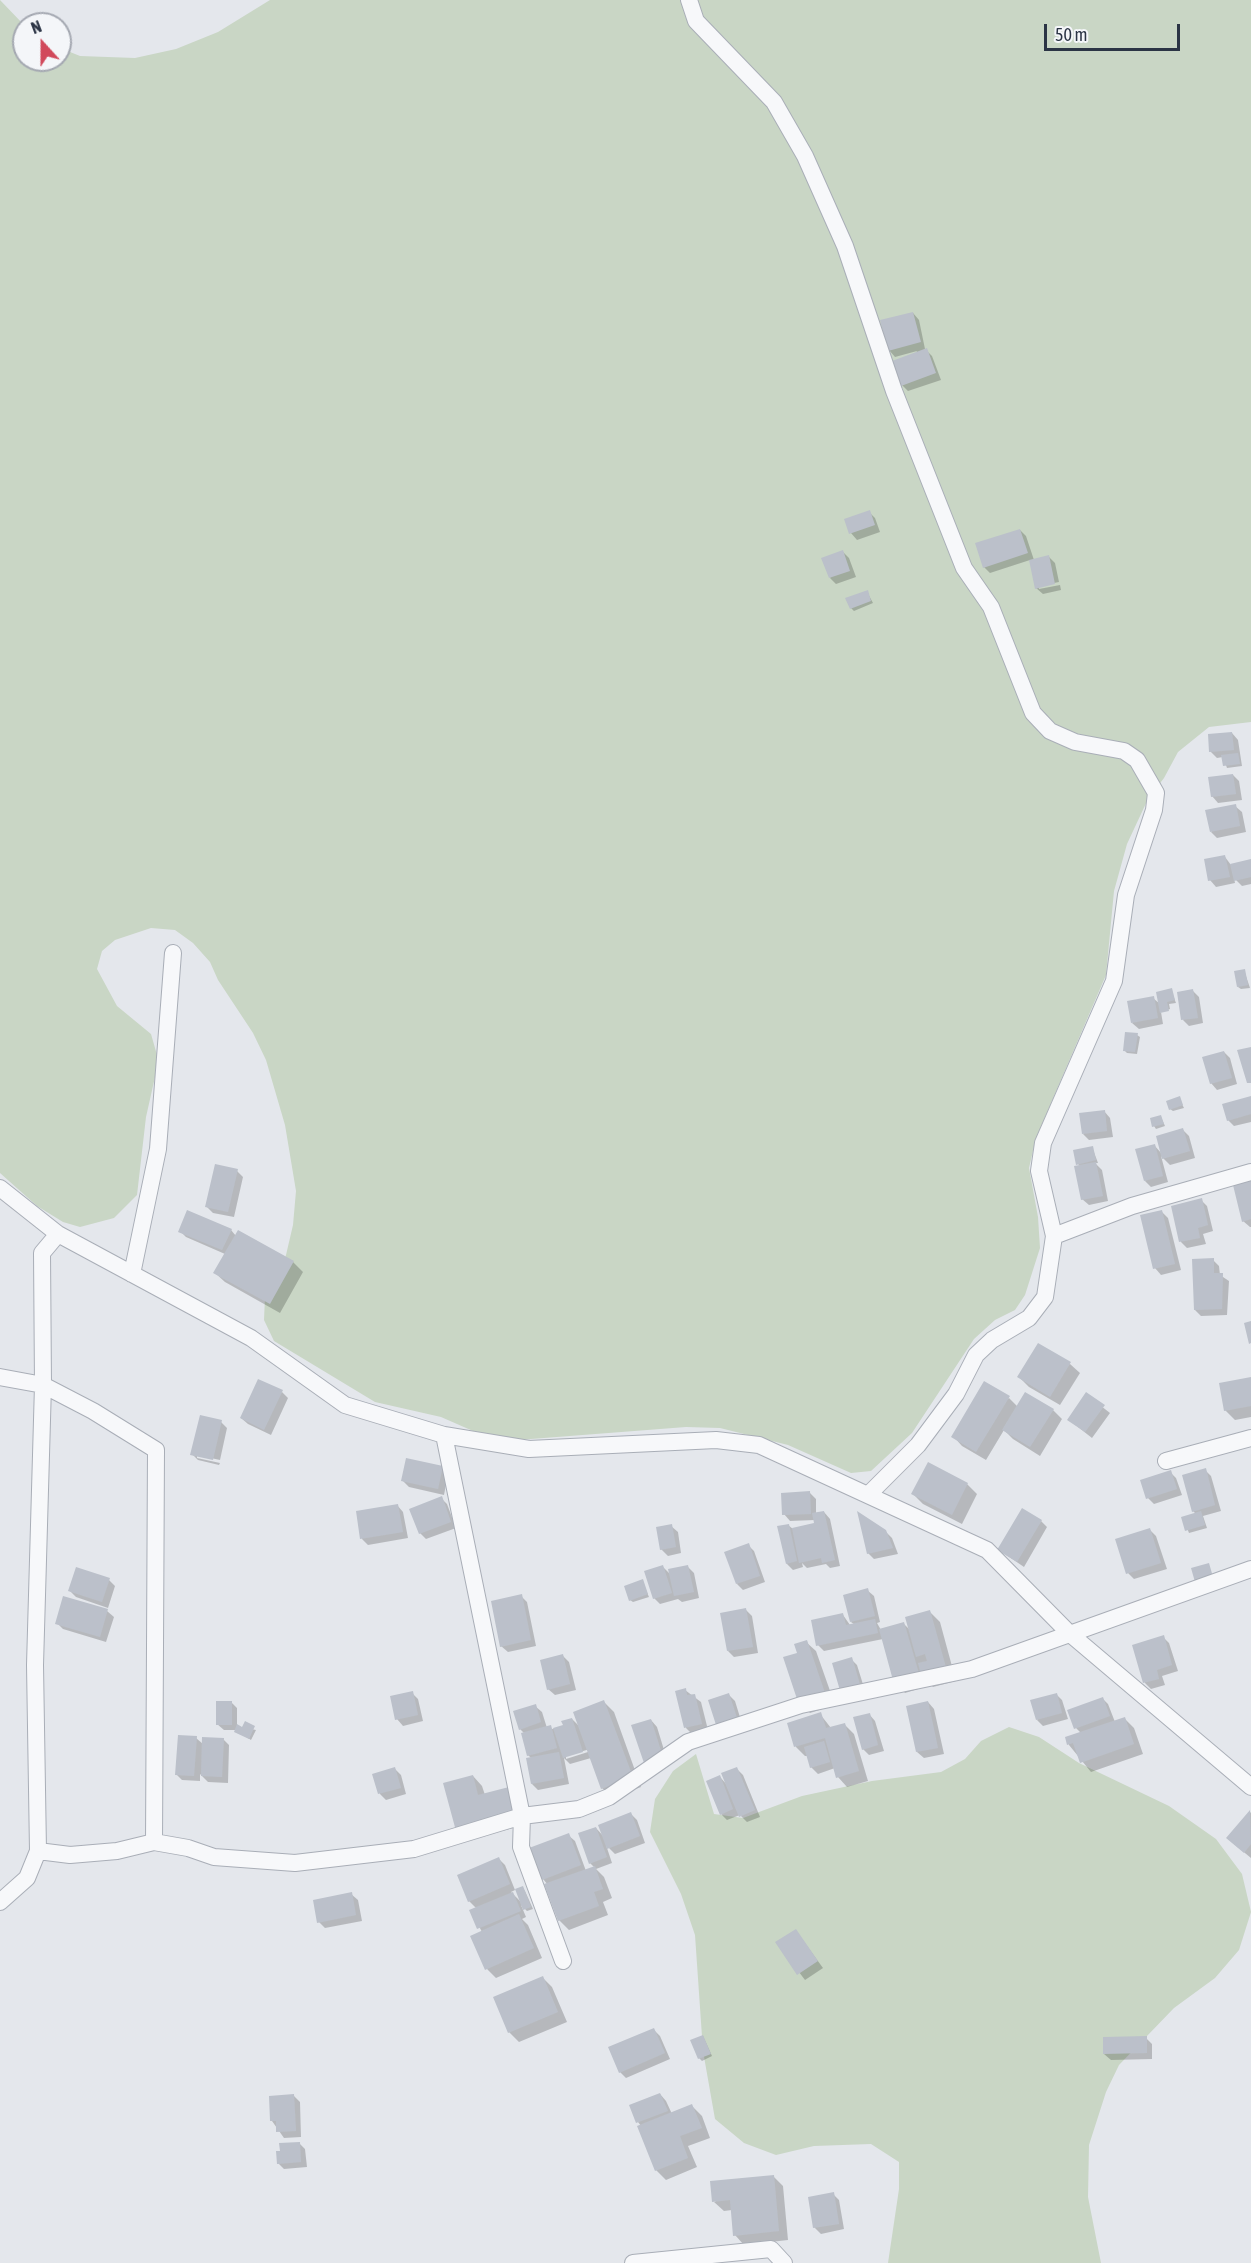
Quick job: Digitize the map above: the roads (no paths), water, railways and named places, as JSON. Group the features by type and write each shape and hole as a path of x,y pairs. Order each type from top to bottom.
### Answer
{"street":[{"path":"689,0 696,21 774,102 806,156 845,246 894,391 964,568 991,607 1033,713 1050,731 1075,742 1125,751 1137,760 1156,793 1154,810 1126,895 1114,981 1043,1143 1039,1171 1054,1236 1045,1297 1029,1318 992,1340 976,1355 956,1394 918,1445 868,1496"},
{"path":"132,1274 158,1149 173,953"},
{"path":"1054,1236 1132,1206 1251,1172"},
{"path":"0,1188 58,1234 251,1338 345,1405 444,1435 529,1449 716,1440 759,1445 987,1550 1069,1633 1251,1787"},
{"path":"0,1902 27,1878 38,1851 35,1665 42,1385 42,1254 58,1234"},
{"path":"0,1377 42,1385 93,1411 156,1450 154,1842"},
{"path":"444,1435 522,1816 522,1847 563,1961"},
{"path":"1166,1461 1251,1438"},
{"path":"38,1851 70,1855 117,1851 154,1842 188,1848 214,1857 295,1863 414,1849 522,1816 579,1809 609,1797 688,1742 801,1706 972,1669 1251,1569"},
{"path":"633,2263 771,2250 784,2263"}]}
